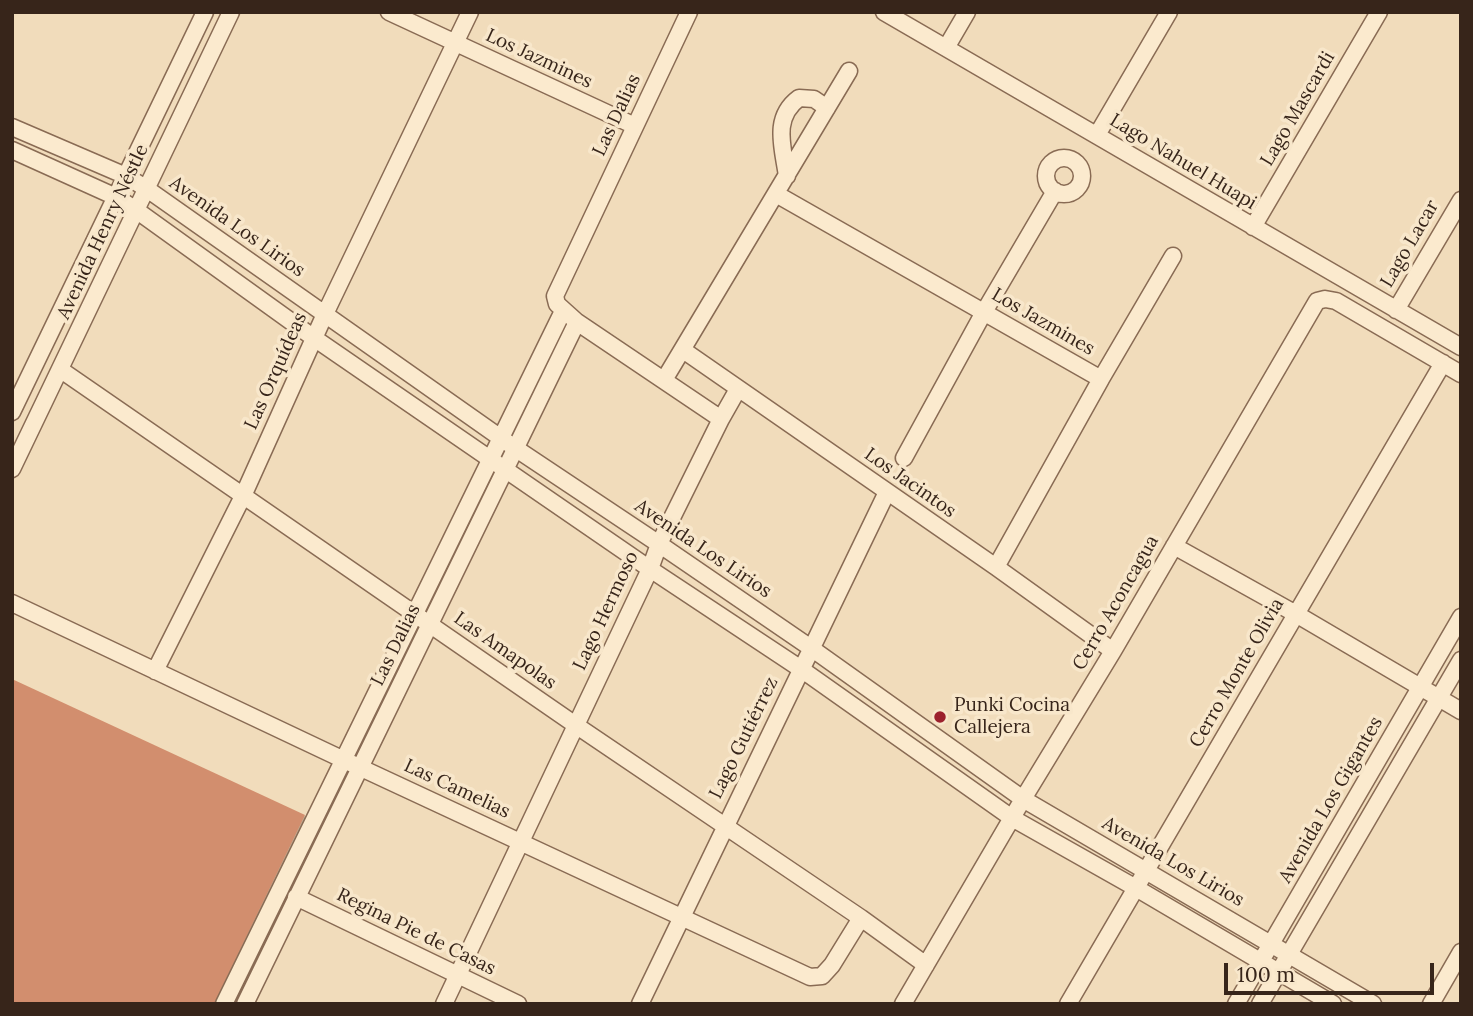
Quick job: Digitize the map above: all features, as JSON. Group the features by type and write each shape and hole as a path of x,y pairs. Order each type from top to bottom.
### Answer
{"street":[{"name":"Avenida Henry Néstle","path":"12,412 205,12"},
{"name":"Avenida Henry Néstle","path":"12,469 18,440 61,370 231,12"},
{"name":"Los Jazmines","path":"389,12 635,126"},
{"name":"Las Orquídeas","path":"155,671 243,496 325,314 470,12"},
{"name":"Las Dalias","path":"225,1004 563,311 555,301 555,296 689,12"},
{"name":"Lago Nahuel Huapi","path":"884,12 1461,347"},
{"path":"946,48 967,12"},
{"path":"1097,135 1169,12"},
{"name":"Lago Mascardi","path":"1253,227 1378,12"},
{"path":"664,380 849,71"},
{"path":"787,176 782,120 788,106 799,98 814,99 827,108"},
{"name":"Avenida Los Lirios","path":"12,127 126,176 147,189 515,448 811,648 1023,799 1373,1004"},
{"path":"12,150 116,197 136,210 314,338 650,569 801,669 1012,818 1333,1004"},
{"path":"904,458 984,312 1055,191"},
{"name":"Los Jazmines","path":"776,194 1101,379 996,567"},
{"name":"Lago Lacar","path":"1396,310 1461,200"},
{"path":"1101,379 1173,256"},
{"name":"Cerro Aconcagua","path":"903,1004 1317,301 1336,301 1443,363"},
{"path":"563,311 721,419"},
{"name":"Las Dalias","path":"244,1004 577,322"},
{"name":"Los Jacintos","path":"682,350 1113,651"},
{"path":"1443,363 1461,374"},
{"name":"Cerro Monte Olivia","path":"1068,1004 1443,363"},
{"name":"Las Amapolas","path":"61,370 926,965"},
{"name":"Lago Hermoso","path":"444,1004 650,569 659,544 738,389"},
{"name":"Lago Gutiérrez","path":"640,1004 887,492"},
{"path":"1174,546 1461,711"},
{"name":"Las Camelias","path":"12,603 810,977 822,976 832,965 861,918"},
{"name":"Avenida Los Gigantes","path":"1236,1004 1461,617"},
{"path":"1260,1004 1461,660"},
{"name":"Regina Pie de Casas","path":"296,897 518,1004"},
{"path":"1431,1004 1461,953"}],"building":[{"path":"12,679 305,815 214,1004 12,1004"}],"place":[{"name":"Punki Cocina Callejera","path":"940,717"}]}
